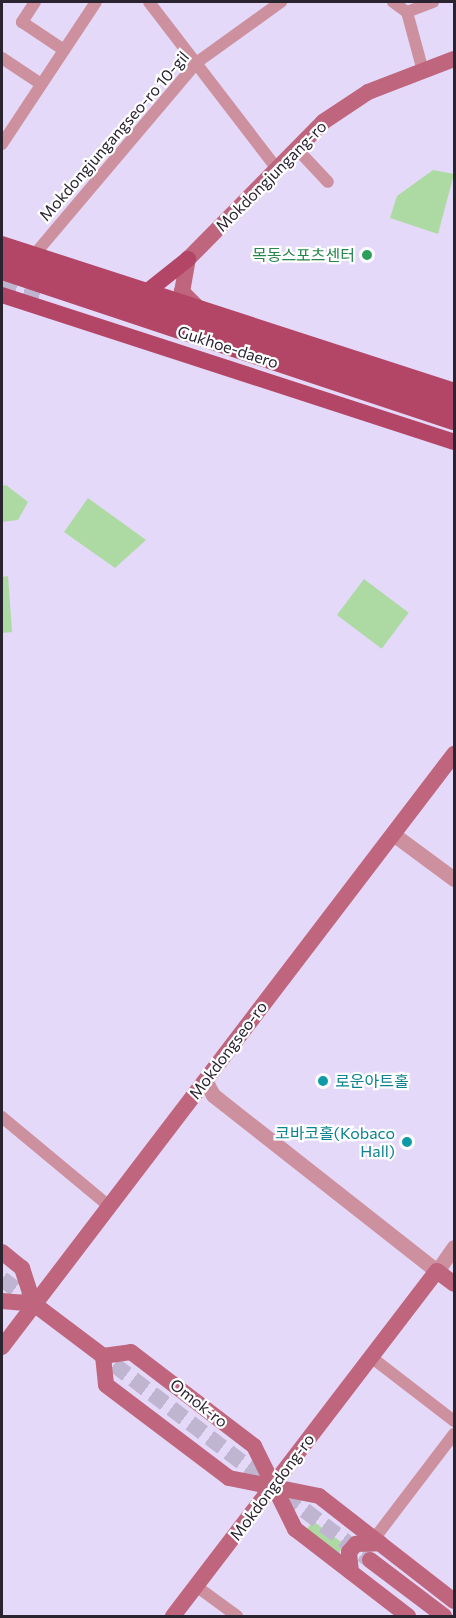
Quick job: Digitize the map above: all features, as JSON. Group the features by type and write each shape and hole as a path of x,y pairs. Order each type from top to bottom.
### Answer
{"main road":[{"name":"Mokdongjungang-ro","path":"188,259 323,122 368,92 454,59"},
{"path":"2,244 454,391"},
{"name":"Gukhoe-daero","path":"2,256 454,406"},
{"path":"148,290 188,259"},
{"path":"188,259 182,292 198,308"},
{"name":"Gukhoe-daero","path":"2,272 454,422"},
{"path":"2,295 454,442"},
{"name":"Mokdongseo-ro","path":"2,1347 454,754"},
{"path":"2,1252 22,1268 34,1304"},
{"path":"437,1270 454,1284"},
{"name":"Mokdongdong-ro","path":"173,1617 437,1270"},
{"path":"2,1301 34,1304 103,1356 106,1385 229,1478 319,1496 454,1600"},
{"name":"Omok-ro","path":"103,1356 131,1352 254,1446 295,1529 408,1617"},
{"path":"351,1572 349,1552 356,1544 378,1541"},
{"path":"370,1560 444,1617"}],"street":[{"path":"35,2 22,22 64,50"},
{"path":"2,144 96,2"},
{"path":"149,2 277,169"},
{"name":"Mokdongjungangseo-ro 10-gil","path":"34,255 196,63 281,2"},
{"path":"393,2 407,12 423,71"},
{"path":"407,12 433,2"},
{"path":"2,58 41,84"},
{"path":"297,150 328,182"},
{"path":"393,834 454,879"},
{"path":"205,1080 213,1095 437,1270"},
{"path":"2,1117 109,1206"},
{"name":"Mokdongdong-ro","path":"437,1270 454,1247"},
{"path":"371,1357 454,1421"},
{"path":"378,1541 454,1434"},
{"path":"196,1586 237,1617"}],"green space":[{"path":"433,170 454,174 438,234 390,218 397,196"},
{"path":"6,485 28,502 18,520 2,522 2,486"},
{"path":"88,498 146,540 115,568 64,532"},
{"path":"8,576 12,632 2,633 2,577"},
{"path":"364,579 409,613 382,649 337,615"},
{"path":"313,1521 344,1544 338,1555 304,1533"}],"tunnel":[{"path":"2,281 46,295"},
{"path":"2,1279 39,1307"},
{"path":"95,1350 370,1560"}],"place":[{"name":"목동스포츠센터","path":"367,255"},
{"name":"로운아트홀","path":"323,1081"},
{"name":"코바코홀(Kobaco Hall)","path":"407,1142"}]}
